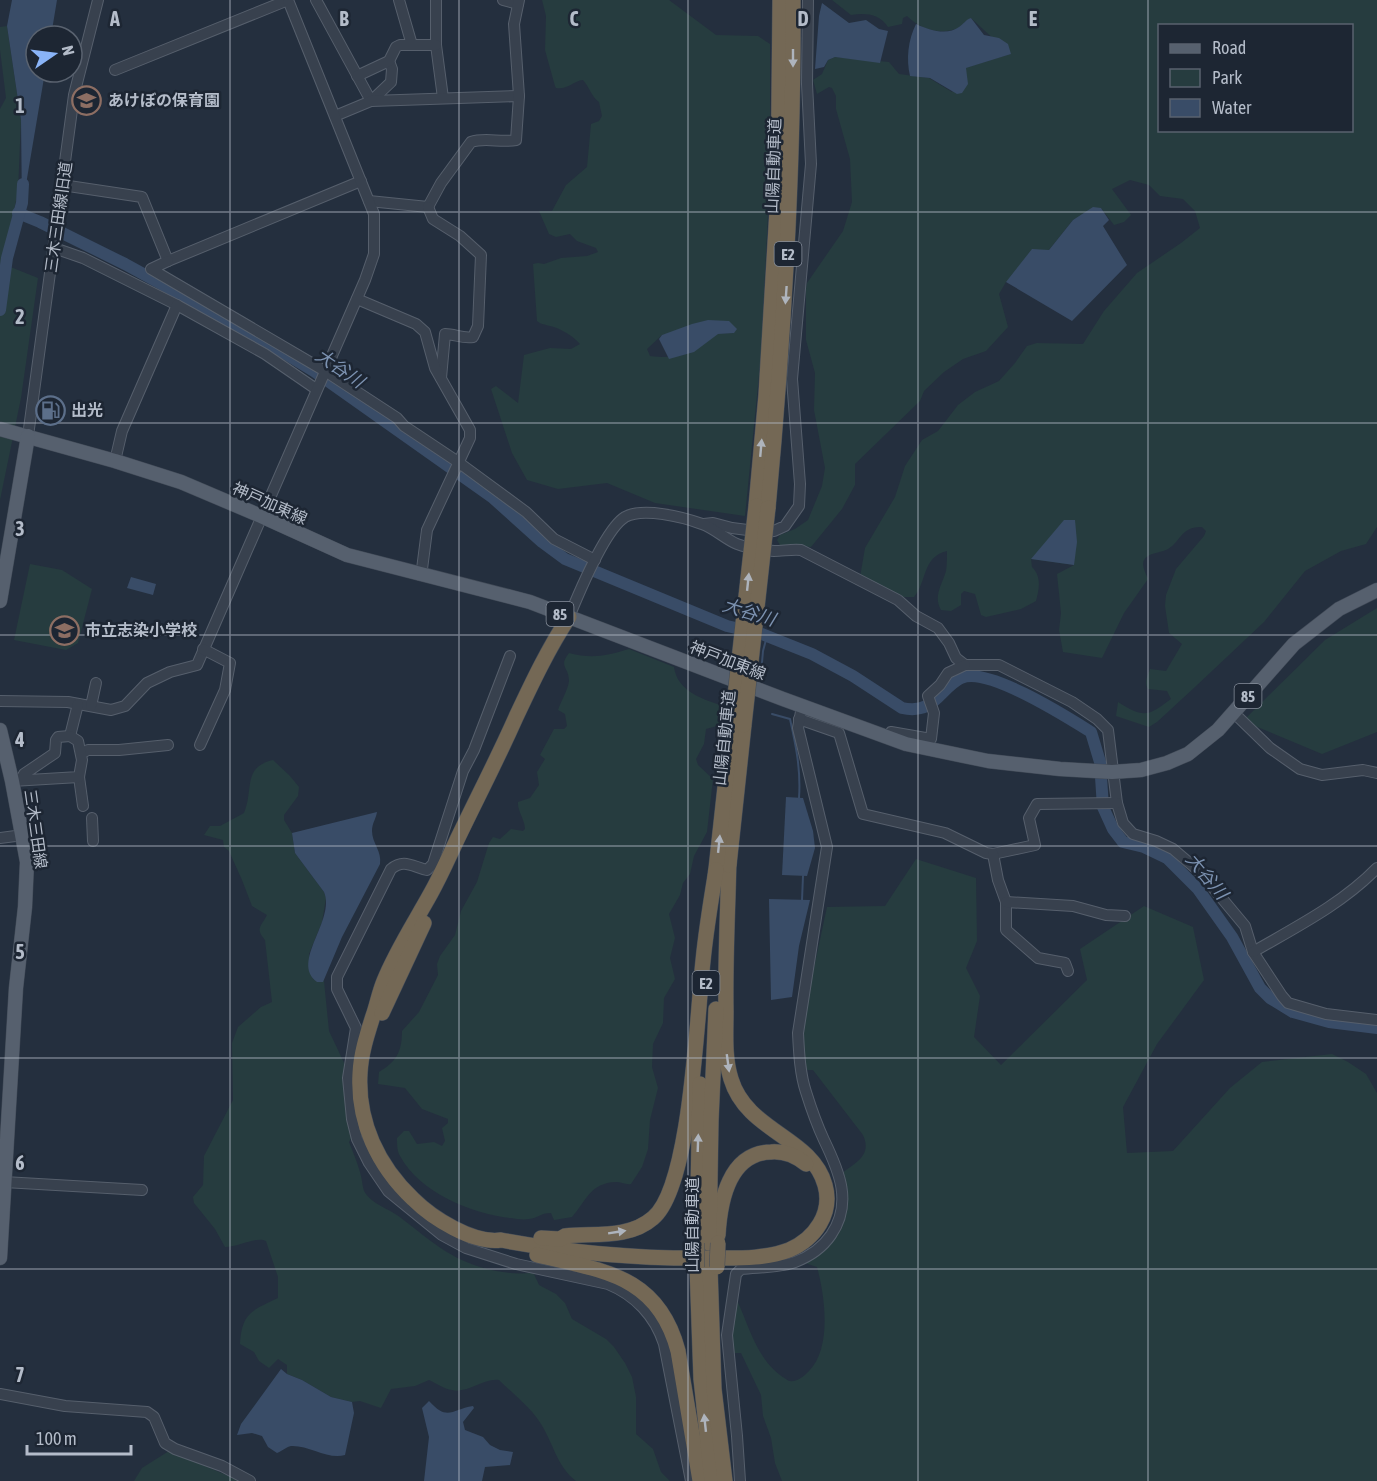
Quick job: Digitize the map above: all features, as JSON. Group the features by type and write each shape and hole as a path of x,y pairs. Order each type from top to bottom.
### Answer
{"highway":[{"name":"山陽自動車道","path":"762,507 778,193 780,0"},
{"name":"山陽自動車道","path":"708,1243 698,1150 702,1040 716,870 738,724 762,507 778,396 791,194 793,0"},
{"path":"569,617 553,659 379,1018 370,1049 366,1080 368,1109 380,1145 399,1176 422,1198 445,1215 477,1228 560,1239 578,1245 652,1251 723,1252 777,1247 801,1236 816,1217 819,1206 819,1187 808,1167 797,1158 779,1152 761,1153 745,1161 731,1178 725,1191 708,1243"},
{"path":"569,617 532,682 432,891 387,974 367,1032 361,1060 360,1095 365,1123 374,1148 390,1175 417,1203 437,1219 500,1245 611,1273 637,1287 651,1299 666,1320 676,1344 700,1481"},
{"name":"山陽自動車道","path":"712,1481 702,1389 708,1267 713,1060 738,724"},
{"path":"494,1241 501,1240 620,1256 747,1257 769,1255 790,1249 808,1239 818,1227 826,1210 827,1198 821,1174 804,1153 749,1110 736,1092 729,1071 726,1052 725,987 729,857"},
{"path":"560,1239 568,1236 620,1233 641,1226 657,1215 670,1195 679,1161 686,1118 703,960 716,870"},
{"name":"山陽自動車道","path":"708,1267 714,1380 727,1481"}],"main road":[{"path":"0,429 22,435 0,601"},
{"name":"神戸加東線","path":"22,435 181,482 347,555 506,595 569,617 801,712 906,744 988,761 1105,772 1141,770 1188,754 1218,730 1294,644 1339,609 1377,590"},
{"name":"三木三田線","path":"0,730 17,780 27,862 25,907 4,1102 4,1182 0,1258"}],"street":[{"name":"三木三田線旧道","path":"22,435 54,248 74,95 98,0"},
{"path":"0,700 68,702 111,710 125,706 147,683 170,672 197,665 357,299 374,254 374,214 288,0 115,70"},
{"path":"316,0 371,101"},
{"path":"399,0 412,45"},
{"path":"436,0 436,45 443,98"},
{"path":"428,207 447,174 471,142 516,140 519,96 514,24 518,2 503,0"},
{"path":"704,525 713,523 732,528 774,531 785,526 799,506 800,484 792,379 811,164 807,84 808,0"},
{"path":"357,76 389,61 396,47 436,45"},
{"path":"371,101 391,82 392,69 389,61"},
{"path":"335,116 371,101 519,96"},
{"path":"361,181 152,269 325,371 397,418 404,426 526,512 555,539 594,562"},
{"path":"62,185 142,197 168,261"},
{"path":"369,201 428,207"},
{"path":"428,207 433,219 460,236 481,255 478,326 473,337 465,338 456,334 446,334 441,378"},
{"path":"54,248 83,258 177,305 265,354 316,389"},
{"path":"357,299 416,324 425,332 435,368 470,430 470,438 427,530 420,575"},
{"path":"115,461 122,431 177,305"},
{"path":"569,617 594,562 615,527 624,518 633,515 658,514 704,525 738,545 774,551 801,550 898,600 916,615 938,628 956,658 965,665"},
{"path":"200,745 225,690 230,663 203,649"},
{"path":"510,656 474,750 463,771 433,864 427,870 405,863 392,868 337,977 337,989 356,1028 348,1072 352,1119 360,1145 377,1177 388,1191 442,1235 459,1245 503,1260 608,1284 622,1291 647,1312 659,1332 665,1350 691,1481"},
{"path":"888,738 891,732 930,739 934,713 927,696 940,685 948,673 965,665 999,665 1072,702 1097,718 1108,730 1105,772 1114,804 1123,823 1133,834 1173,849 1200,872 1245,926 1253,952 1288,1003 1326,1014 1377,1020"},
{"path":"91,706 96,683"},
{"path":"70,736 78,704"},
{"path":"740,1481 727,1344 736,1274 741,1269 791,1263 816,1252 835,1228 843,1201 839,1170 822,1135 806,1092 798,1033 827,847 798,728 801,712 839,733 863,814 945,833 986,854 1035,844 1029,818 1037,804 1114,804"},
{"path":"1234,713 1270,748 1300,769 1322,775 1363,770 1377,773"},
{"path":"17,780 55,753 58,737 70,736 78,741 82,753 79,777 83,806"},
{"path":"82,753 88,750 119,750 168,745"},
{"path":"17,780 79,777"},
{"path":"92,818 93,841"},
{"path":"0,838 23,835"},
{"path":"993,854 998,880 1006,902 1006,930 1035,956 1065,963 1068,971"},
{"path":"1253,952 1313,918 1361,884 1377,868"},
{"path":"1006,902 1073,906 1106,915 1125,916"},
{"path":"4,1182 142,1190"},
{"path":"0,1394 65,1406 147,1412 154,1417 165,1443 175,1449 222,1466 250,1481"}],"green space":[{"path":"542,0 669,0 716,35 758,36 770,44 770,173 761,355 745,516 655,503 607,483 558,489 527,480 512,453 491,389 496,386 518,403 524,355 550,348 571,349 580,344 562,330 537,321 533,264 544,264 561,258 587,256 598,252 596,248 577,241 570,234 556,237 549,234 539,211 552,211 566,185 587,167 591,124 599,121 602,116 599,102 583,80 564,88 556,88 545,50 546,16","holes":["717,333 694,350 679,356 661,357 650,356 647,349 662,335"]},
{"path":"832,0 1377,0 1377,527 1366,544 1341,551 1305,571 1264,622 1149,727 1116,716 1118,702 1134,711 1145,713 1151,712 1171,699 1167,691 1148,689 1146,679 1150,669 1166,671 1182,644 1169,633 1165,606 1166,595 1176,569 1204,536 1206,531 1202,527 1189,529 1171,547 1144,560 1143,567 1148,579 1124,613 1102,658 1063,652 1059,630 1061,613 1057,574 1074,565 1031,559 1038,579 1039,588 1036,601 1021,609 986,617 981,615 975,594 964,591 961,594 961,605 951,611 941,610 938,595 946,571 947,551 939,554 929,564 914,597 904,597 860,577 865,548 895,497 905,466 922,440 938,431 958,405 975,392 999,381 1027,346 1037,343 1083,344 1104,311 1137,273 1200,228 1195,211 1183,199 1160,196 1149,185 1130,180 1112,189 1131,215 1124,222 1114,225 1101,208 1073,220 1049,250 1006,282 999,294 1008,327 986,351 963,359 944,372 924,391 920,401 855,464 855,485 842,509 811,547 780,545 777,540 780,535 808,520 822,486 825,468 814,410 815,373 806,340 806,289 807,283 843,231 852,202 850,159 836,109 836,96 829,87 817,94 813,80 822,74 828,60 835,57 889,62 899,74 929,78 952,92 965,68 1010,54 971,18 958,28 936,31 918,24 907,16 903,18 902,24 888,27 876,17 851,15"},
{"path":"7,26 21,120 18,191 3,264 38,278 21,398 0,500 0,109 6,98 0,50 0,27"},
{"path":"30,564 62,570 92,589 78,643 66,650 14,640"},
{"path":"1377,608 1377,732 1322,754 1243,721 1325,640"},
{"path":"629,649 674,667 676,676 686,689 701,698 726,707 724,724 706,729 704,744 696,759 698,765 713,779 707,832 694,856 690,874 683,883 680,895 669,914 675,938 670,958 675,979 664,998 663,1023 653,1044 652,1067 658,1088 650,1120 648,1149 642,1167 631,1184 616,1182 600,1186 590,1194 572,1217 554,1220 551,1213 522,1219 496,1216 448,1199 420,1181 409,1169 399,1154 397,1138 404,1131 409,1131 417,1144 434,1142 442,1146 445,1141 442,1128 448,1123 448,1119 422,1109 405,1088 378,1084 379,1072 397,1056 402,1031 419,1012 438,975 437,964 440,956 455,935 461,911 477,882 489,843 493,837 500,839 511,829 523,831 525,829 518,802 530,798 539,785 537,772 545,759 540,755 554,729 564,729 567,726 565,714 558,710 569,681 564,661 569,653 599,656"},
{"path":"273,760 299,787 298,796 284,815 284,820 292,833 295,853 326,898 322,922 309,954 313,979 318,982 324,981 329,1031 346,1067 352,1136 349,1142 364,1191 376,1203 397,1215 435,1244 468,1263 496,1271 519,1274 533,1272 539,1285 556,1294 565,1303 572,1319 606,1339 625,1363 632,1377 636,1397 636,1434 653,1449 661,1472 670,1481 576,1481 559,1461 535,1415 499,1380 487,1381 458,1391 429,1380 415,1386 391,1389 381,1408 360,1401 352,1402 331,1397 287,1374 287,1365 278,1359 269,1368 259,1361 254,1352 240,1344 243,1326 250,1314 278,1298 278,1277 266,1241 257,1240 225,1247 215,1229 194,1203 193,1197 203,1185 204,1156 233,1100 232,1043 238,1027 261,1007 272,1002 265,940 260,930 267,915 252,906 229,851 224,847 223,840 204,835 210,826 220,826 244,813 253,774 263,763"},
{"path":"916,859 976,878 977,941 966,968 980,996 974,1037 1001,1065 1087,980 1080,949 1144,906 1193,927 1204,980 1157,1044 1123,1107 1127,1153 1173,1151 1230,1088 1262,1062 1332,1054 1366,1074 1377,1093 1377,1481 782,1481 763,1416 761,1395 741,1353 732,1353 730,1334 736,1298 756,1345 769,1365 789,1381 798,1380 805,1375 816,1361 821,1349 825,1321 817,1267 802,1262 838,1229 842,1173 862,1157 866,1148 863,1135 813,1070 803,1070 800,1033 827,907 885,906"},
{"path":"169,1451 239,1481 134,1481 142,1468"}],"water":[{"path":"12,0 57,0 53,24 24,24 24,84 43,84 22,208 21,120 7,26"},
{"path":"822,3 849,23 866,20 879,29 888,31 880,63 835,57 828,60 824,67 815,69"},
{"path":"971,18 984,35 999,38 1008,44 1011,54 966,68 968,84 962,93 957,94 930,78 910,76 908,50 916,24 944,32 954,30"},
{"path":"1093,207 1101,208 1109,220 1103,226 1127,265 1072,321 1006,282 1032,249 1049,250 1073,220"},
{"path":"708,320 729,321 737,329 734,333 718,334 694,352 669,359 659,339 662,335"},
{"path":"1064,520 1075,520 1077,542 1074,565 1031,559"},
{"path":"131,577 156,584 153,595 127,588"},
{"path":"786,797 803,798 813,831 815,848 807,876 782,875"},
{"path":"377,812 372,831 380,855 380,864 342,937 323,982 317,982 310,974 308,963 326,903 324,892 295,853 292,833"},
{"path":"769,899 810,900 799,946 792,997 771,1000"},
{"path":"281,1369 331,1397 352,1402 354,1413 345,1455 332,1456 298,1446 287,1447 277,1453 268,1447 262,1436 252,1433 237,1435 241,1424"},
{"path":"429,1401 446,1413 473,1406 474,1408 463,1422 465,1430 483,1437 490,1445 500,1450 513,1452 510,1465 485,1467 482,1481 424,1481 429,1437 422,1408"}],"waterway":[{"path":"0,310 7,258 22,203 23,184"},
{"name":"大谷川","path":"18,213 125,264 258,337 314,371 492,497 542,542 565,559 727,626 762,634 812,654 853,676 902,708 922,708 936,700 961,678 973,676 989,679 1027,695 1091,732 1100,762 1103,807 1113,829 1123,842 1144,847 1167,858 1198,889 1232,937 1260,988 1270,998 1293,1012 1329,1022 1377,1028"},
{"path":"761,674 767,636"},
{"path":"772,714 790,719 799,768 799,798"},
{"path":"802,900 803,876"}],"place":[{"name":"あけぼの保育園","path":"87,100"},
{"name":"出光","path":"50,410"},
{"name":"市立志染小学校","path":"64,630"}]}
